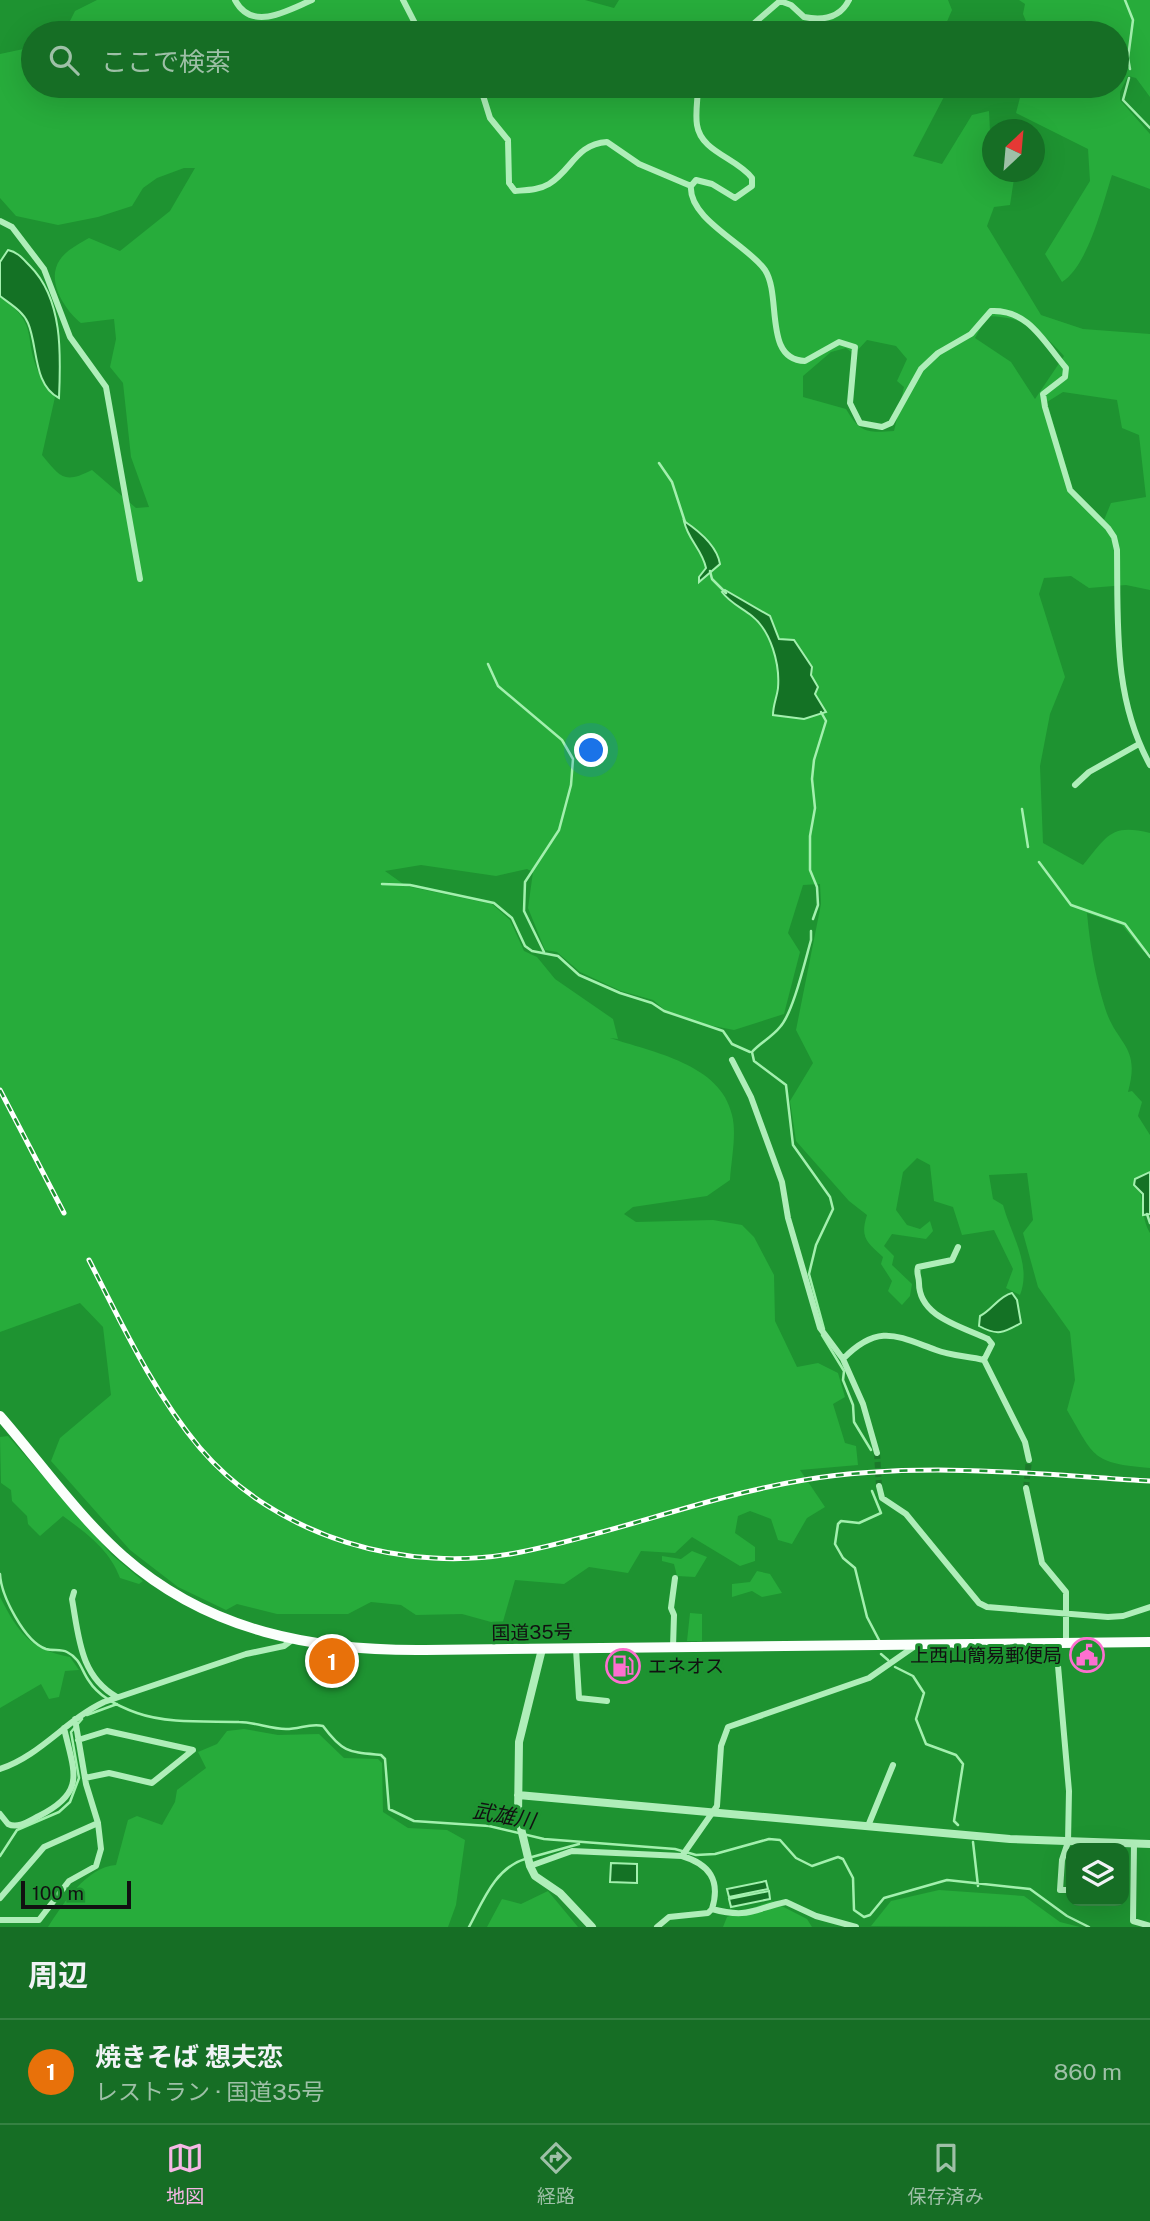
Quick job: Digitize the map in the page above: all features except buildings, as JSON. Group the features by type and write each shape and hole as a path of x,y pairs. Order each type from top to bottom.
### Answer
{"highway":[{"name":"国道35号","path":"0,1416 104,1537 144,1574 172,1592 226,1619 292,1640 361,1650 1150,1642"}],"street":[{"path":"234,0 243,13 252,18 271,18 312,0"},
{"path":"403,0 414,21"},
{"path":"758,21 774,3 780,1 791,5 804,17 825,19 844,9 849,0"},
{"path":"484,98 490,118 508,140 509,183 515,191 536,189 549,184 587,146 607,142 639,164 691,186"},
{"path":"698,98 697,125 702,139 740,165 752,178 752,186 735,198 712,184 696,180 690,193 698,208 765,270 776,309 777,336 786,353 792,358 805,361 839,342 855,347 850,403 860,423 882,427 891,423 921,369 938,353 971,334 991,311 1005,310 1020,315 1058,358 1067,373 1046,389 1045,407 1070,490 1114,537 1117,550 1119,663 1132,731 1150,765"},
{"path":"0,221 12,228 44,269 70,337 106,387 140,579"},
{"path":"1074,785 1089,772 1139,744"},
{"path":"732,1060 751,1097 782,1182 788,1218 820,1328 843,1359 863,1404 877,1453"},
{"path":"958,1247 953,1260 918,1267 918,1290 938,1317 988,1339 992,1344 984,1360"},
{"path":"843,1359 879,1334 891,1334 936,1350 984,1360"},
{"path":"984,1360 1025,1442 1029,1460"},
{"path":"879,1486 882,1498 906,1514 979,1603 987,1607 1065,1615 1124,1616 1150,1607"},
{"path":"1026,1488 1042,1563 1066,1592 1061,1643 1069,1842"},
{"path":"673,1647 674,1615 671,1608 675,1578"},
{"path":"74,1591 72,1599 82,1655 97,1684 115,1698"},
{"path":"0,1769 30,1755 75,1719 104,1702 246,1654 284,1646 292,1640"},
{"path":"682,1856 714,1812 721,1746 728,1727 869,1678 917,1644"},
{"path":"542,1649 521,1730 519,1820 528,1861 535,1876 560,1893 592,1927"},
{"path":"576,1649 579,1698 607,1701"},
{"path":"0,1920 37,1924 69,1881 96,1866 101,1849 98,1823 85,1778 75,1719"},
{"path":"0,1814 8,1825 17,1826 55,1808 69,1796 74,1784 74,1774 64,1728"},
{"path":"78,1741 107,1731 193,1750 152,1783 109,1773 85,1778"},
{"path":"868,1826 893,1765"},
{"path":"518,1795 1069,1842 1150,1844"},
{"path":"0,1898 44,1847 98,1823"},
{"path":"1134,1843 1133,1921 1150,1926"},
{"path":"1066,1850 1062,1860 1060,1890 1066,1890"},
{"path":"528,1861 572,1851 682,1856 700,1861 710,1871 715,1899 712,1909 708,1913 669,1917 657,1927"},
{"path":"712,1909 729,1914 747,1914 786,1902 816,1916 856,1927"}],"shaded area":[{"path":"97,0 585,0 614,8 619,0 948,0 952,10 947,21 70,21 75,11"},
{"path":"1019,0 1150,0 1150,97 1136,78 1129,76 1129,21 1026,21 1023,14 1025,4"},
{"path":"21,50 21,98 943,98 913,156 942,164 972,115 989,111 989,119 982,119 982,182 1013,182 1010,205 994,207 987,226 1041,315 1083,329 1150,334 1150,590 1126,585 1089,588 1071,576 1044,578 1039,594 1065,677 1050,714 1040,766 1043,843 1083,865 1111,834 1126,830 1150,833 1150,953 1144,952 1122,925 1087,913 1093,961 1105,1008 1130,1055 1132,1064 1128,1092 1132,1091 1142,1102 1138,1116 1150,1135 1150,1172 1135,1179 1150,1233 1150,1468 1116,1464 1097,1455 1067,1410 1075,1380 1070,1332 1038,1287 1023,1233 1033,1220 1027,1173 989,1175 993,1199 1003,1205 1022,1261 1024,1272 1020,1295 1006,1288 1013,1269 994,1230 962,1235 953,1207 934,1201 930,1165 917,1158 903,1172 896,1210 907,1225 920,1229 930,1221 933,1231 926,1239 892,1234 884,1246 894,1256 892,1265 912,1284 910,1296 902,1305 888,1291 892,1281 881,1264 883,1257 866,1239 864,1229 867,1215 849,1201 796,1141 790,1101 813,1063 796,1030 821,904 820,884 803,885 788,933 800,952 784,1014 734,1030 708,1025 666,1011 653,1000 621,991 580,972 557,952 545,950 528,908 533,872 527,869 496,876 421,865 385,871 406,886 492,904 510,920 524,951 537,957 555,979 613,1019 618,1039 610,1038 683,1063 714,1083 725,1098 732,1115 734,1131 730,1180 707,1196 633,1207 624,1214 636,1222 713,1220 742,1225 754,1237 774,1275 775,1321 797,1367 818,1363 838,1373 845,1397 833,1404 845,1443 856,1446 858,1465 800,1470 825,1507 807,1518 792,1544 778,1540 771,1519 750,1511 738,1516 735,1533 755,1547 755,1561 740,1566 692,1537 675,1553 641,1551 628,1573 589,1567 564,1584 515,1580 502,1625 462,1614 416,1615 401,1605 371,1602 348,1614 277,1614 237,1604 226,1610 178,1587 130,1550 51,1461 60,1438 111,1395 103,1327 80,1303 0,1332 0,296 26,324 39,373 55,397 42,455 59,474 75,477 92,470 136,508 149,507 131,457 123,383 110,367 116,339 114,319 81,323 61,298 55,275 61,258 89,238 120,251 170,211 195,168 184,168 157,178 143,188 132,206 98,217 58,225 16,216 0,198 0,54","holes":["987,316 1012,319 1039,332 1064,356 1035,399 1011,362 975,338","867,340 896,346 907,359 897,381 904,387 894,431 865,430 846,409 803,397 803,376 831,352 846,348 854,354","1063,392 1117,400 1122,428 1139,435 1146,497 1111,503 1104,520 1074,493 1047,402"]},
{"path":"1020,98 1120,98 1150,134 1150,189 1112,175 1087,248 1080,262 1062,282 1045,254 1090,181 1088,149 1045,128 1045,119 1028,119 1016,113"},
{"path":"8,250 18,254 30,266 49,294 58,328 59,398 51,392 40,375 26,319 0,296 0,262"},
{"path":"684,521 711,545 720,564 699,582 699,577 706,568"},
{"path":"725,590 770,616 779,639 794,640 812,667 811,675 818,687 815,694 826,712 804,719 773,715 778,679 773,649 759,622 729,599 722,592"},
{"path":"1150,1172 1150,1214 1143,1215 1143,1194 1134,1185 1135,1179"},
{"path":"1012,1293 1017,1300 1021,1323 1000,1332 979,1326 980,1316"},
{"path":"8,1436 112,1555 143,1581 139,1584 120,1578 104,1551 63,1516 40,1536 28,1524 27,1516 12,1501 11,1490 1,1483 0,1437"},
{"path":"692,1551 707,1557 695,1577 677,1576 674,1564 662,1561 662,1556 681,1559"},
{"path":"757,1571 770,1574 782,1593 762,1597 752,1591 732,1597 732,1584 750,1582"},
{"path":"0,1597 27,1638 45,1650 70,1657 79,1670 65,1671 59,1697 49,1699 41,1684 0,1708"},
{"path":"690,1613 702,1614 702,1641 687,1641"},
{"path":"244,1729 278,1735 319,1734 344,1758 378,1759 382,1763 383,1812 408,1828 447,1830 465,1840 456,1905 448,1927 48,1927 85,1879 105,1867 116,1865 128,1820 137,1816 162,1825 175,1802 177,1790 206,1768 198,1752 217,1744 227,1731"},
{"path":"611,1863 637,1864 637,1883 610,1882"},
{"path":"766,1881 768,1889 729,1897 727,1889"},
{"path":"939,1890 1024,1896 1060,1922 1080,1927 871,1926 891,1901"},
{"path":"548,1891 578,1927 487,1927 502,1899 521,1904"},
{"path":"769,1891 770,1899 731,1907 729,1899"},
{"path":"772,1901 807,1919 812,1927 723,1927 727,1917"}],"waterway":[{"path":"1125,0 1133,20 1129,50"},
{"path":"1129,64 1130,69"},
{"path":"1124,98 1150,128"},
{"path":"659,463 672,482 685,522"},
{"path":"710,571 712,579 726,593"},
{"path":"488,664 498,686 562,740 573,759 571,785 559,830 525,882 524,911 544,952"},
{"path":"813,919 818,905 817,887 810,870 810,836 815,808 812,779 814,760 826,721 821,712"},
{"path":"1022,809 1028,847"},
{"path":"1039,862 1071,905 1125,924 1150,957"},
{"path":"382,884 410,885 494,903 512,918 525,946 532,951 558,956 579,975 620,993 652,1003 664,1011 723,1031 732,1044 750,1052"},
{"path":"811,931 802,973 785,1020 777,1031 752,1052 754,1061 786,1085 793,1145 830,1197 833,1209 816,1245 809,1274 824,1329"},
{"path":"1147,1214 1150,1223"},
{"path":"822,1335 844,1371 843,1380 853,1405 854,1422 871,1450"},
{"path":"872,1491 881,1513 859,1523 841,1521 838,1524 835,1544 843,1558 855,1568 867,1617 879,1640"},
{"name":"武雄川","path":"0,1574 9,1606 22,1628 38,1645 72,1655 93,1687 110,1701 137,1713 162,1719 245,1722 286,1729 323,1726 336,1742 348,1750 381,1755 385,1759 389,1809 414,1821 489,1826 544,1839 675,1849 696,1855 715,1854 769,1839 780,1840 796,1858 812,1866 838,1857 843,1859 853,1878 854,1910 864,1917 870,1915 884,1898 947,1880 1030,1889 1067,1916 1089,1927"},
{"path":"881,1654 888,1660"},
{"path":"895,1667 913,1676 924,1693 916,1719 926,1744 956,1755 963,1764 954,1821 958,1825"},
{"name":"武雄川","path":"87,1715 117,1704"},
{"name":"武雄川","path":"0,1856 17,1830 59,1812 70,1802 79,1778 71,1732 82,1719"},
{"path":"973,1842 978,1886"},
{"path":"532,1857 579,1844"},
{"path":"469,1927 498,1878 515,1863 525,1859"}],"tunnel":[{"path":"877,1453 879,1486"},
{"path":"1026,1488 1029,1460"}],"railway":[{"path":"0,1090 64,1213"},
{"path":"89,1260 139,1357 167,1404 200,1448 231,1479 267,1505 305,1527 390,1553 434,1558 478,1558 521,1552 733,1495 847,1474 934,1470 1150,1481"}],"place":[{"name":"上西山簡易郵便局","path":"1087,1655"},
{"name":"焼きそば 想夫恋","path":"332,1661"},
{"name":"エネオス","path":"623,1666"}]}
